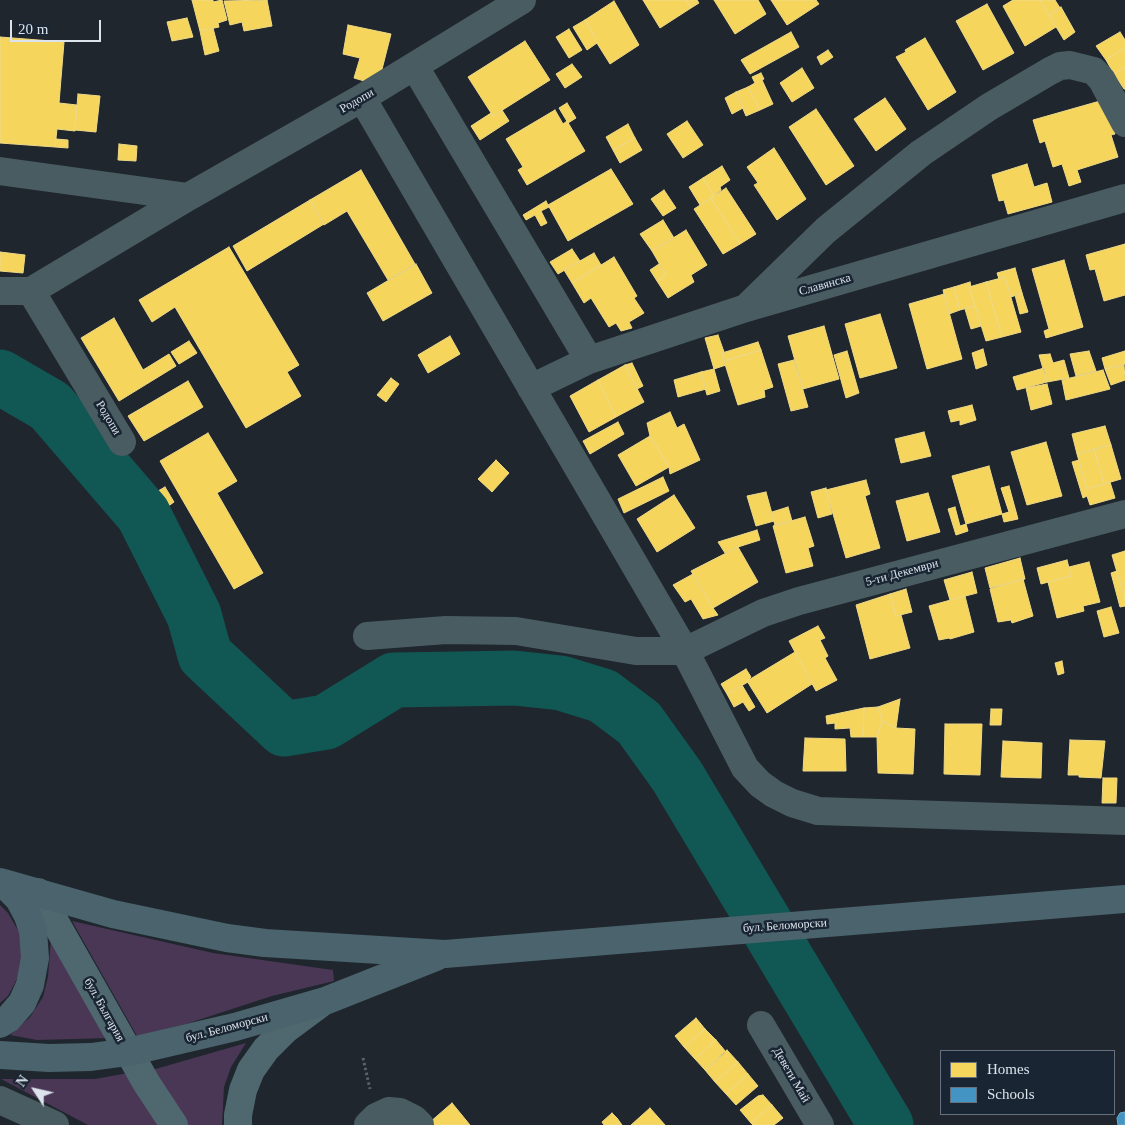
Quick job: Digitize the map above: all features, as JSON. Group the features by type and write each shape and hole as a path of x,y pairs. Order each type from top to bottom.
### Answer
{"main road":[{"name":"бул. Беломорски","path":"2,882 113,914 228,938 265,943 445,954 1125,899"},
{"path":"0,1024 8,1019 22,1003 30,985 36,958 33,930 28,916 19,899 2,882"},
{"name":"бул. България","path":"38,892 128,1052 174,1125"},
{"name":"бул. Беломорски","path":"0,1055 83,1057 128,1052 235,1027 325,1001 445,954"},
{"path":"238,1125 243,1090 251,1070 266,1049 285,1030 325,1001"}],"street":[{"name":"Родопи","path":"122,442 31,291 188,197 415,67 522,0"},
{"path":"746,308 826,230 921,153 989,107 1055,69 1070,65 1094,71 1102,80 1125,123"},
{"path":"415,67 589,360"},
{"path":"362,98 685,651 745,768 760,784 792,804 818,811 1125,821"},
{"path":"0,171 188,197"},
{"name":"Славянска","path":"531,388 589,360 746,308 1125,198"},
{"path":"0,291 31,291"},
{"name":"5-ти Декември","path":"685,651 763,613 799,600 1125,514"},
{"path":"367,636 446,630 516,631 636,651 685,651"},
{"name":"Девети Май","path":"761,1025 820,1125"},
{"path":"5,1110 56,1125"},
{"path":"368,1125 376,1117 388,1111 400,1112 414,1119 420,1125"}],"shaded area":[{"path":"0,905 8,913 19,932 23,955 18,977 8,996 0,1003"},
{"path":"72,921 213,953 333,970 334,981 272,996 186,1024 137,1036"},
{"path":"51,938 109,1038 37,1040 10,1035 30,1017 43,997 48,977"},
{"path":"246,1043 231,1067 224,1087 222,1125 186,1125 152,1070"},
{"path":"128,1073 160,1125 88,1125 1,1079 95,1079"}],"building: Homes":[{"path":"192,0 213,0 213,2 222,0 227,20 218,23 219,27 200,31"},
{"path":"267,0 272,26 244,31 242,22 230,25 224,1"},
{"path":"643,0 686,0 691,8 660,28"},
{"path":"686,0 697,0 699,3 691,8"},
{"path":"714,0 758,0 766,14 735,34"},
{"path":"771,0 816,0 819,4 787,25"},
{"path":"1013,0 1040,0 1056,27 1025,46 1003,6"},
{"path":"1040,0 1055,0 1060,8 1049,15"},
{"path":"614,1 639,45 610,64 585,20"},
{"path":"987,4 1014,53 983,70 956,21"},
{"path":"1061,7 1075,32 1064,40 1049,15"},
{"path":"187,18 193,37 172,41 167,22"},
{"path":"585,20 597,43 587,50 573,27"},
{"path":"348,25 391,34 378,85 354,78 360,58 343,54"},
{"path":"213,28 219,51 205,55 200,31"},
{"path":"569,29 582,50 569,58 556,37"},
{"path":"791,32 799,47 750,74 741,60"},
{"path":"1120,32 1125,40 1125,47 1106,60 1096,46"},
{"path":"0,37 64,42 59,103 77,105 75,131 57,129 55,147 0,143"},
{"path":"925,38 956,92 928,110 896,57"},
{"path":"525,41 550,80 493,116 468,77"},
{"path":"1125,47 1125,67 1114,74 1106,60"},
{"path":"828,50 833,57 821,65 817,57"},
{"path":"572,64 582,77 565,88 556,74"},
{"path":"1125,67 1125,89 1124,89 1114,74"},
{"path":"802,68 814,88 792,102 780,83"},
{"path":"761,73 764,79 762,80 773,104 760,110 748,87 755,83 752,77"},
{"path":"748,87 760,110 746,116 736,92"},
{"path":"736,92 743,108 732,114 725,98"},
{"path":"78,94 100,96 96,132 75,130"},
{"path":"885,98 906,129 876,151 854,119"},
{"path":"1100,101 1111,121 1115,134 1111,135 1118,157 1077,170 1081,182 1069,186 1062,164 1053,167 1045,141 1040,143 1033,120"},
{"path":"567,103 576,118 568,123 559,108"},
{"path":"816,109 854,166 826,185 789,127"},
{"path":"502,110 509,121 480,140 471,126 491,113 493,116"},
{"path":"555,110 563,124 567,121 585,151 527,185 518,170 523,167 506,139"},
{"path":"687,121 703,145 683,158 667,134"},
{"path":"628,124 635,138 613,150 606,137"},
{"path":"635,138 642,150 620,163 613,150"},
{"path":"56,139 68,140 68,148 55,147"},
{"path":"119,144 137,146 136,161 118,160"},
{"path":"774,148 806,199 777,220 754,185 758,183 747,167"},
{"path":"1027,164 1034,187 1047,183 1052,202 1008,214 1004,200 999,201 992,175"},
{"path":"722,166 730,180 720,187 721,190 714,196 703,178"},
{"path":"611,169 633,204 568,241 548,205"},
{"path":"361,170 415,264 388,280 347,211 324,225 310,200"},
{"path":"703,178 714,196 700,205 689,187"},
{"path":"726,188 756,234 740,244 711,198"},
{"path":"664,190 676,208 663,216 651,199"},
{"path":"711,198 740,244 723,254 694,209"},
{"path":"310,200 324,224 247,271 233,246"},
{"path":"546,201 549,207 541,211 547,223 541,226 535,215 526,220 523,215"},
{"path":"663,220 674,238 652,251 640,234"},
{"path":"686,230 707,265 691,275 694,282 668,298 657,281 666,275 652,251"},
{"path":"1125,244 1125,295 1104,301 1095,269 1090,270 1086,255"},
{"path":"229,247 299,365 287,372 301,396 246,428 175,307 152,322 139,300"},
{"path":"572,249 580,261 558,274 550,262"},
{"path":"0,252 25,255 23,273 0,271"},
{"path":"594,253 601,265 572,283 564,270"},
{"path":"614,257 637,296 634,298 644,313 629,322 632,328 621,331 616,323 609,327 591,298 584,303 572,283"},
{"path":"1064,260 1083,327 1046,338 1044,331 1049,329 1032,269"},
{"path":"416,264 432,293 383,321 367,293"},
{"path":"659,264 666,275 657,281 650,270"},
{"path":"1015,268 1022,293 1011,297 1005,277 999,279 997,273"},
{"path":"1005,277 1021,332 1002,337 986,282"},
{"path":"970,282 971,287 969,287 975,306 960,310 954,287"},
{"path":"986,282 1002,337 986,341 969,287"},
{"path":"954,287 960,310 949,314 943,290"},
{"path":"1022,293 1028,312 1020,314 1015,295"},
{"path":"944,294 962,359 927,369 909,304"},
{"path":"975,306 981,326 971,329 965,309"},
{"path":"880,314 897,368 860,378 845,324"},
{"path":"114,318 143,370 169,354 176,366 119,401 81,338"},
{"path":"824,326 839,379 803,389 788,336"},
{"path":"718,335 726,365 714,369 705,338"},
{"path":"450,336 460,354 428,373 418,355"},
{"path":"189,341 197,353 179,364 171,352"},
{"path":"758,342 761,350 724,361 722,353"},
{"path":"983,349 987,365 976,369 972,353"},
{"path":"761,350 773,387 764,390 765,397 738,405 724,361"},
{"path":"847,351 859,393 846,398 834,355"},
{"path":"1089,351 1096,371 1076,376 1070,354"},
{"path":"1125,351 1125,364 1105,369 1102,358"},
{"path":"1050,354 1053,363 1064,360 1069,378 1047,382 1039,355"},
{"path":"794,360 808,407 791,411 778,364"},
{"path":"632,363 643,386 637,389 625,365"},
{"path":"625,365 644,402 616,417 598,380"},
{"path":"1124,365 1125,380 1111,385 1105,369"},
{"path":"1044,368 1047,382 1017,390 1013,377"},
{"path":"714,369 720,391 707,395 701,372"},
{"path":"1103,370 1110,389 1066,400 1062,380"},
{"path":"701,372 706,389 678,397 674,380"},
{"path":"391,378 399,384 386,402 377,395"},
{"path":"598,380 616,417 589,432 570,396"},
{"path":"188,381 203,407 144,441 128,416"},
{"path":"1047,384 1052,404 1031,410 1026,388"},
{"path":"972,405 976,420 960,425 960,420 951,422 948,411"},
{"path":"670,412 677,428 684,424 700,460 670,474 669,467 650,436 647,423"},
{"path":"618,422 624,434 590,454 583,441"},
{"path":"1105,426 1111,445 1077,454 1072,434"},
{"path":"924,432 931,456 901,463 895,439"},
{"path":"208,433 237,481 217,493 263,573 234,589 160,461"},
{"path":"650,436 669,467 636,486 618,455"},
{"path":"1046,442 1062,496 1027,505 1011,452"},
{"path":"1111,445 1121,479 1104,484 1094,449"},
{"path":"1094,449 1104,484 1087,489 1077,454"},
{"path":"496,460 509,473 492,492 478,479"},
{"path":"1079,460 1087,489 1110,482 1115,498 1090,505 1087,496 1083,498 1072,462"},
{"path":"989,466 1002,514 966,524 952,476"},
{"path":"663,477 669,491 624,513 618,499"},
{"path":"866,480 870,494 865,496 880,548 846,558 826,490"},
{"path":"1009,486 1018,519 1004,522 1002,514 1009,512 1001,488"},
{"path":"165,487 174,502 167,507 158,491"},
{"path":"826,488 832,514 818,518 811,492"},
{"path":"766,492 774,521 756,526 747,496"},
{"path":"928,493 940,532 907,541 896,501"},
{"path":"674,495 695,528 657,552 637,519"},
{"path":"788,507 792,521 775,526 772,512"},
{"path":"955,507 960,526 966,524 968,531 956,535 948,509"},
{"path":"805,517 814,546 808,548 813,566 786,573 773,526"},
{"path":"757,530 760,540 725,553 718,542"},
{"path":"738,547 758,582 713,608 691,571"},
{"path":"1125,551 1125,600 1112,555"},
{"path":"1020,558 1025,579 990,588 985,568"},
{"path":"1067,560 1071,576 1041,584 1037,568"},
{"path":"1089,562 1100,602 1083,606 1084,611 1057,618 1048,582 1071,576 1069,567"},
{"path":"1117,571 1125,600 1125,606 1120,607 1111,573"},
{"path":"972,572 977,593 950,600 944,580"},
{"path":"693,574 718,615 703,619 691,599 685,602 673,585"},
{"path":"1023,579 1033,616 1012,623 1011,620 998,622 990,589"},
{"path":"906,589 912,612 896,616 890,594"},
{"path":"890,594 896,616 901,615 910,648 870,659 856,605"},
{"path":"965,596 974,632 939,640 929,606"},
{"path":"1111,607 1119,633 1104,637 1097,611"},
{"path":"818,626 825,638 820,640 828,656 825,658 837,680 816,691 789,641"},
{"path":"795,652 812,684 767,713 747,681"},
{"path":"1062,661 1064,673 1058,675 1055,663"},
{"path":"746,669 751,677 748,682 727,694 721,684"},
{"path":"742,685 755,707 749,711 743,702 734,707 727,694"},
{"path":"900,699 896,728 882,721 878,707"},
{"path":"878,707 882,721 877,737 863,737 864,708"},
{"path":"864,708 863,737 851,737 850,728 835,729 835,723 827,724 826,716"},
{"path":"991,709 1002,709 1001,725 990,725"},
{"path":"882,721 896,728 915,729 913,774 878,773 877,737"},
{"path":"945,724 982,724 980,775 944,774"},
{"path":"805,738 845,739 846,771 803,771"},
{"path":"1070,740 1105,741 1101,778 1068,775"},
{"path":"1003,741 1042,743 1041,778 1001,777"},
{"path":"1103,778 1117,778 1116,803 1102,803"},
{"path":"696,1018 705,1029 684,1047 675,1036"},
{"path":"705,1029 716,1040 695,1059 684,1047"},
{"path":"716,1040 726,1052 705,1070 695,1059"},
{"path":"727,1050 738,1062 715,1082 705,1070"},
{"path":"738,1062 748,1074 726,1094 715,1082"},
{"path":"748,1074 758,1086 736,1105 726,1094"},
{"path":"763,1095 772,1105 751,1123 740,1110 758,1096"},
{"path":"452,1103 470,1125 430,1125 429,1123"},
{"path":"772,1105 783,1118 774,1125 753,1125 751,1123"},
{"path":"650,1108 665,1125 631,1125"},
{"path":"612,1113 622,1125 604,1125 602,1122"}],"building: Schools":[{"path":"1125,1112 1125,1125 1118,1125 1117,1118 1120,1113"}],"waterway":[{"path":"0,377 50,406 143,514 194,615 205,655 284,729 326,722 394,680 514,678 561,683 603,696 639,723 677,776 886,1125"}]}
